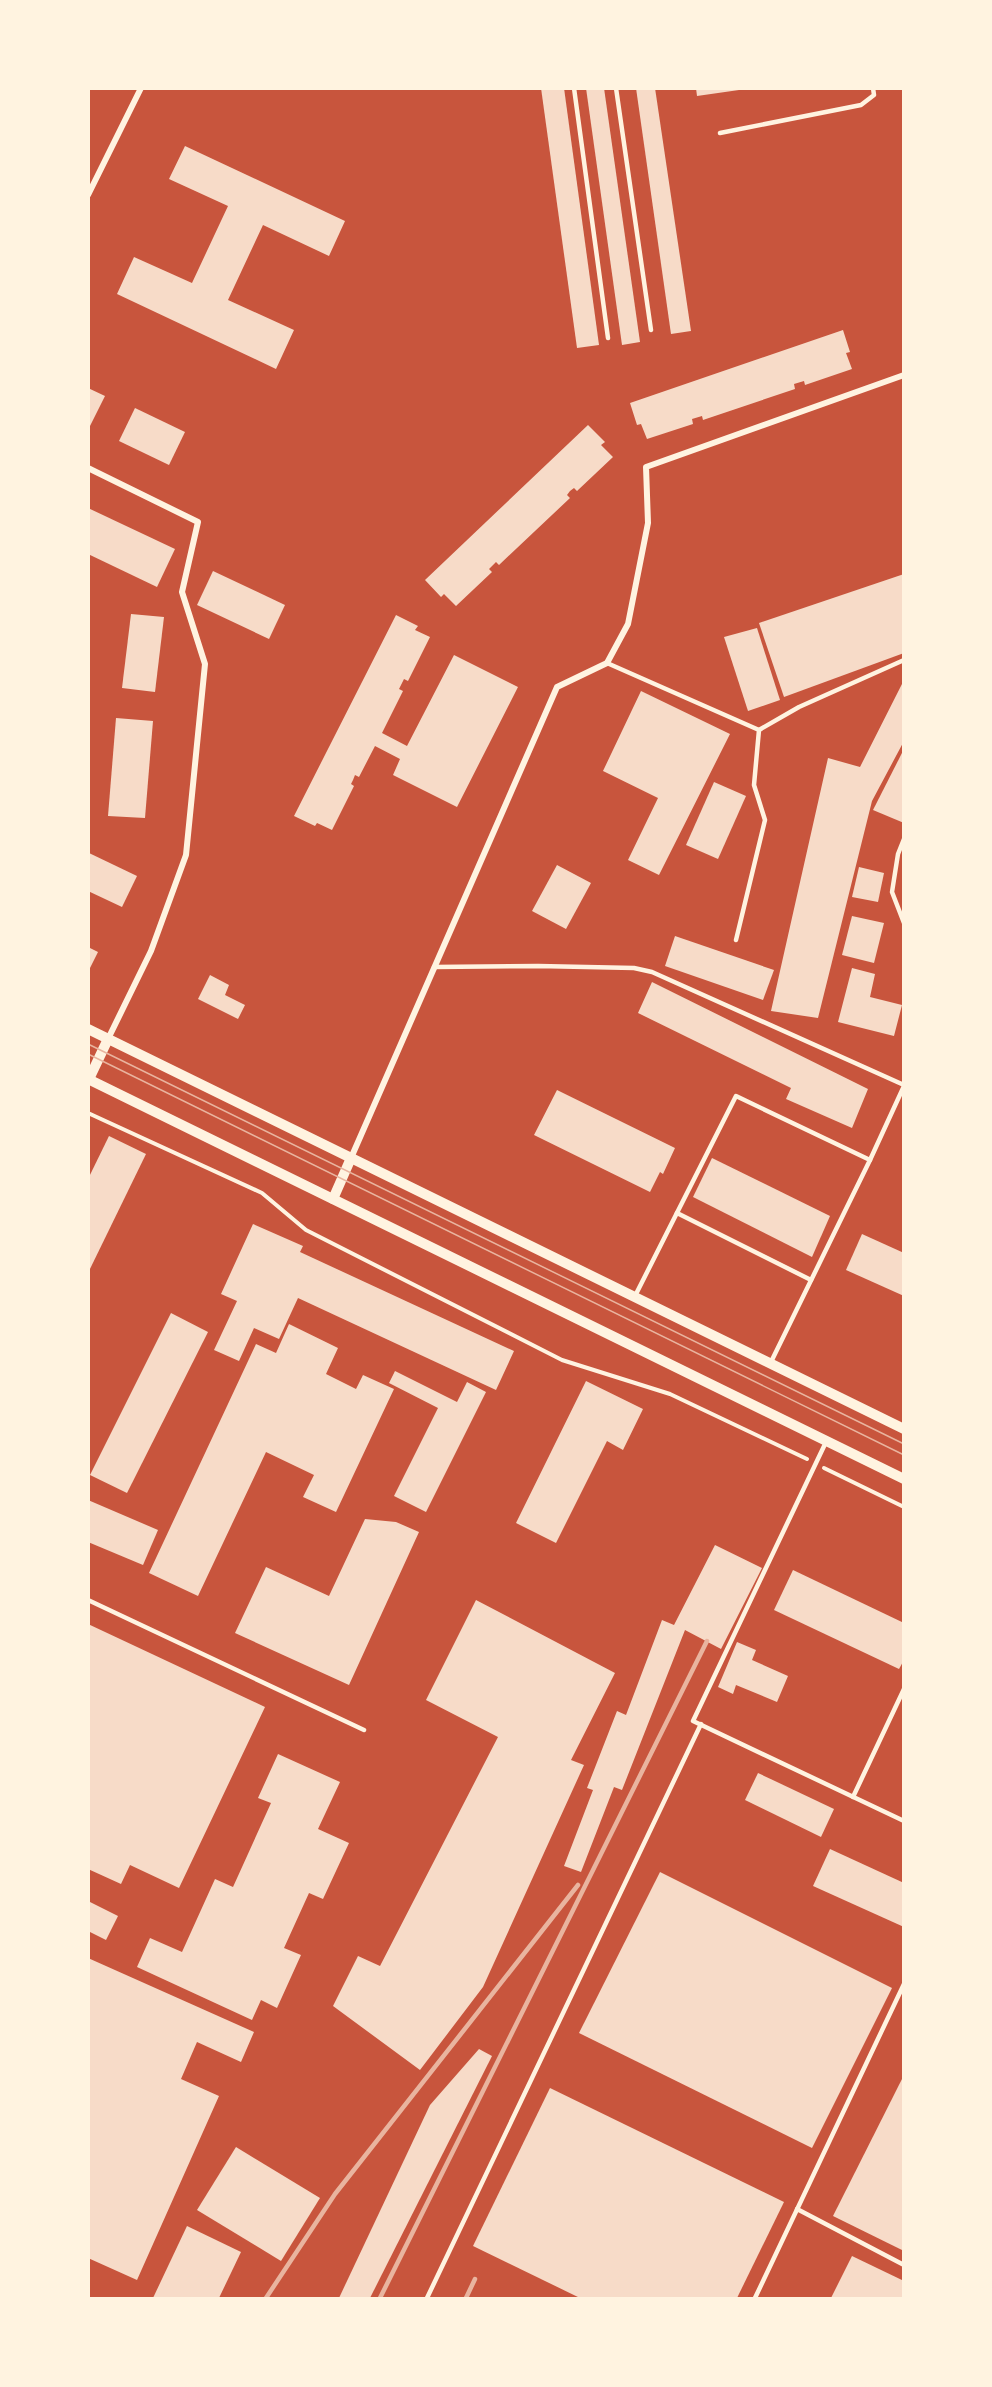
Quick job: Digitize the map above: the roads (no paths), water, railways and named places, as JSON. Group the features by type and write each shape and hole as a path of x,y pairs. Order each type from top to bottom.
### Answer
{"street":[{"path":"88,195 141,88"},
{"path":"333,1199 557,687 608,663 628,624 648,523 646,467 903,375"},
{"path":"88,468 198,522 182,592 205,664 186,855 150,951 89,1079 903,1479"},
{"path":"88,1029 903,1429"}],"lane":[{"path":"574,88 608,338"},
{"path":"616,88 651,330"},
{"path":"720,133 861,105 873,95 873,88"},
{"path":"759,730 799,707 903,660"},
{"path":"608,663 759,730"},
{"path":"736,940 765,820 754,785 759,730"},
{"path":"903,839 898,854 892,892 903,923"},
{"path":"434,967 634,968 652,972 903,1085 870,1160 770,1364"},
{"path":"634,1297 736,1096 870,1160"},
{"path":"677,1213 811,1280"},
{"path":"826,1442 693,1721 903,1821"},
{"path":"88,1599 364,1730"},
{"path":"853,1797 903,1689"},
{"path":"427,2298 701,1724"},
{"path":"755,2298 903,1984"},
{"path":"797,2209 903,2265"}],"tram line":[{"path":"88,1044 904,1444"},
{"path":"88,1054 904,1455"}],"railway":[{"path":"380,2298 707,1641"},
{"path":"266,2298 335,2194 578,1885"},
{"path":"466,2298 475,2279"}]}
